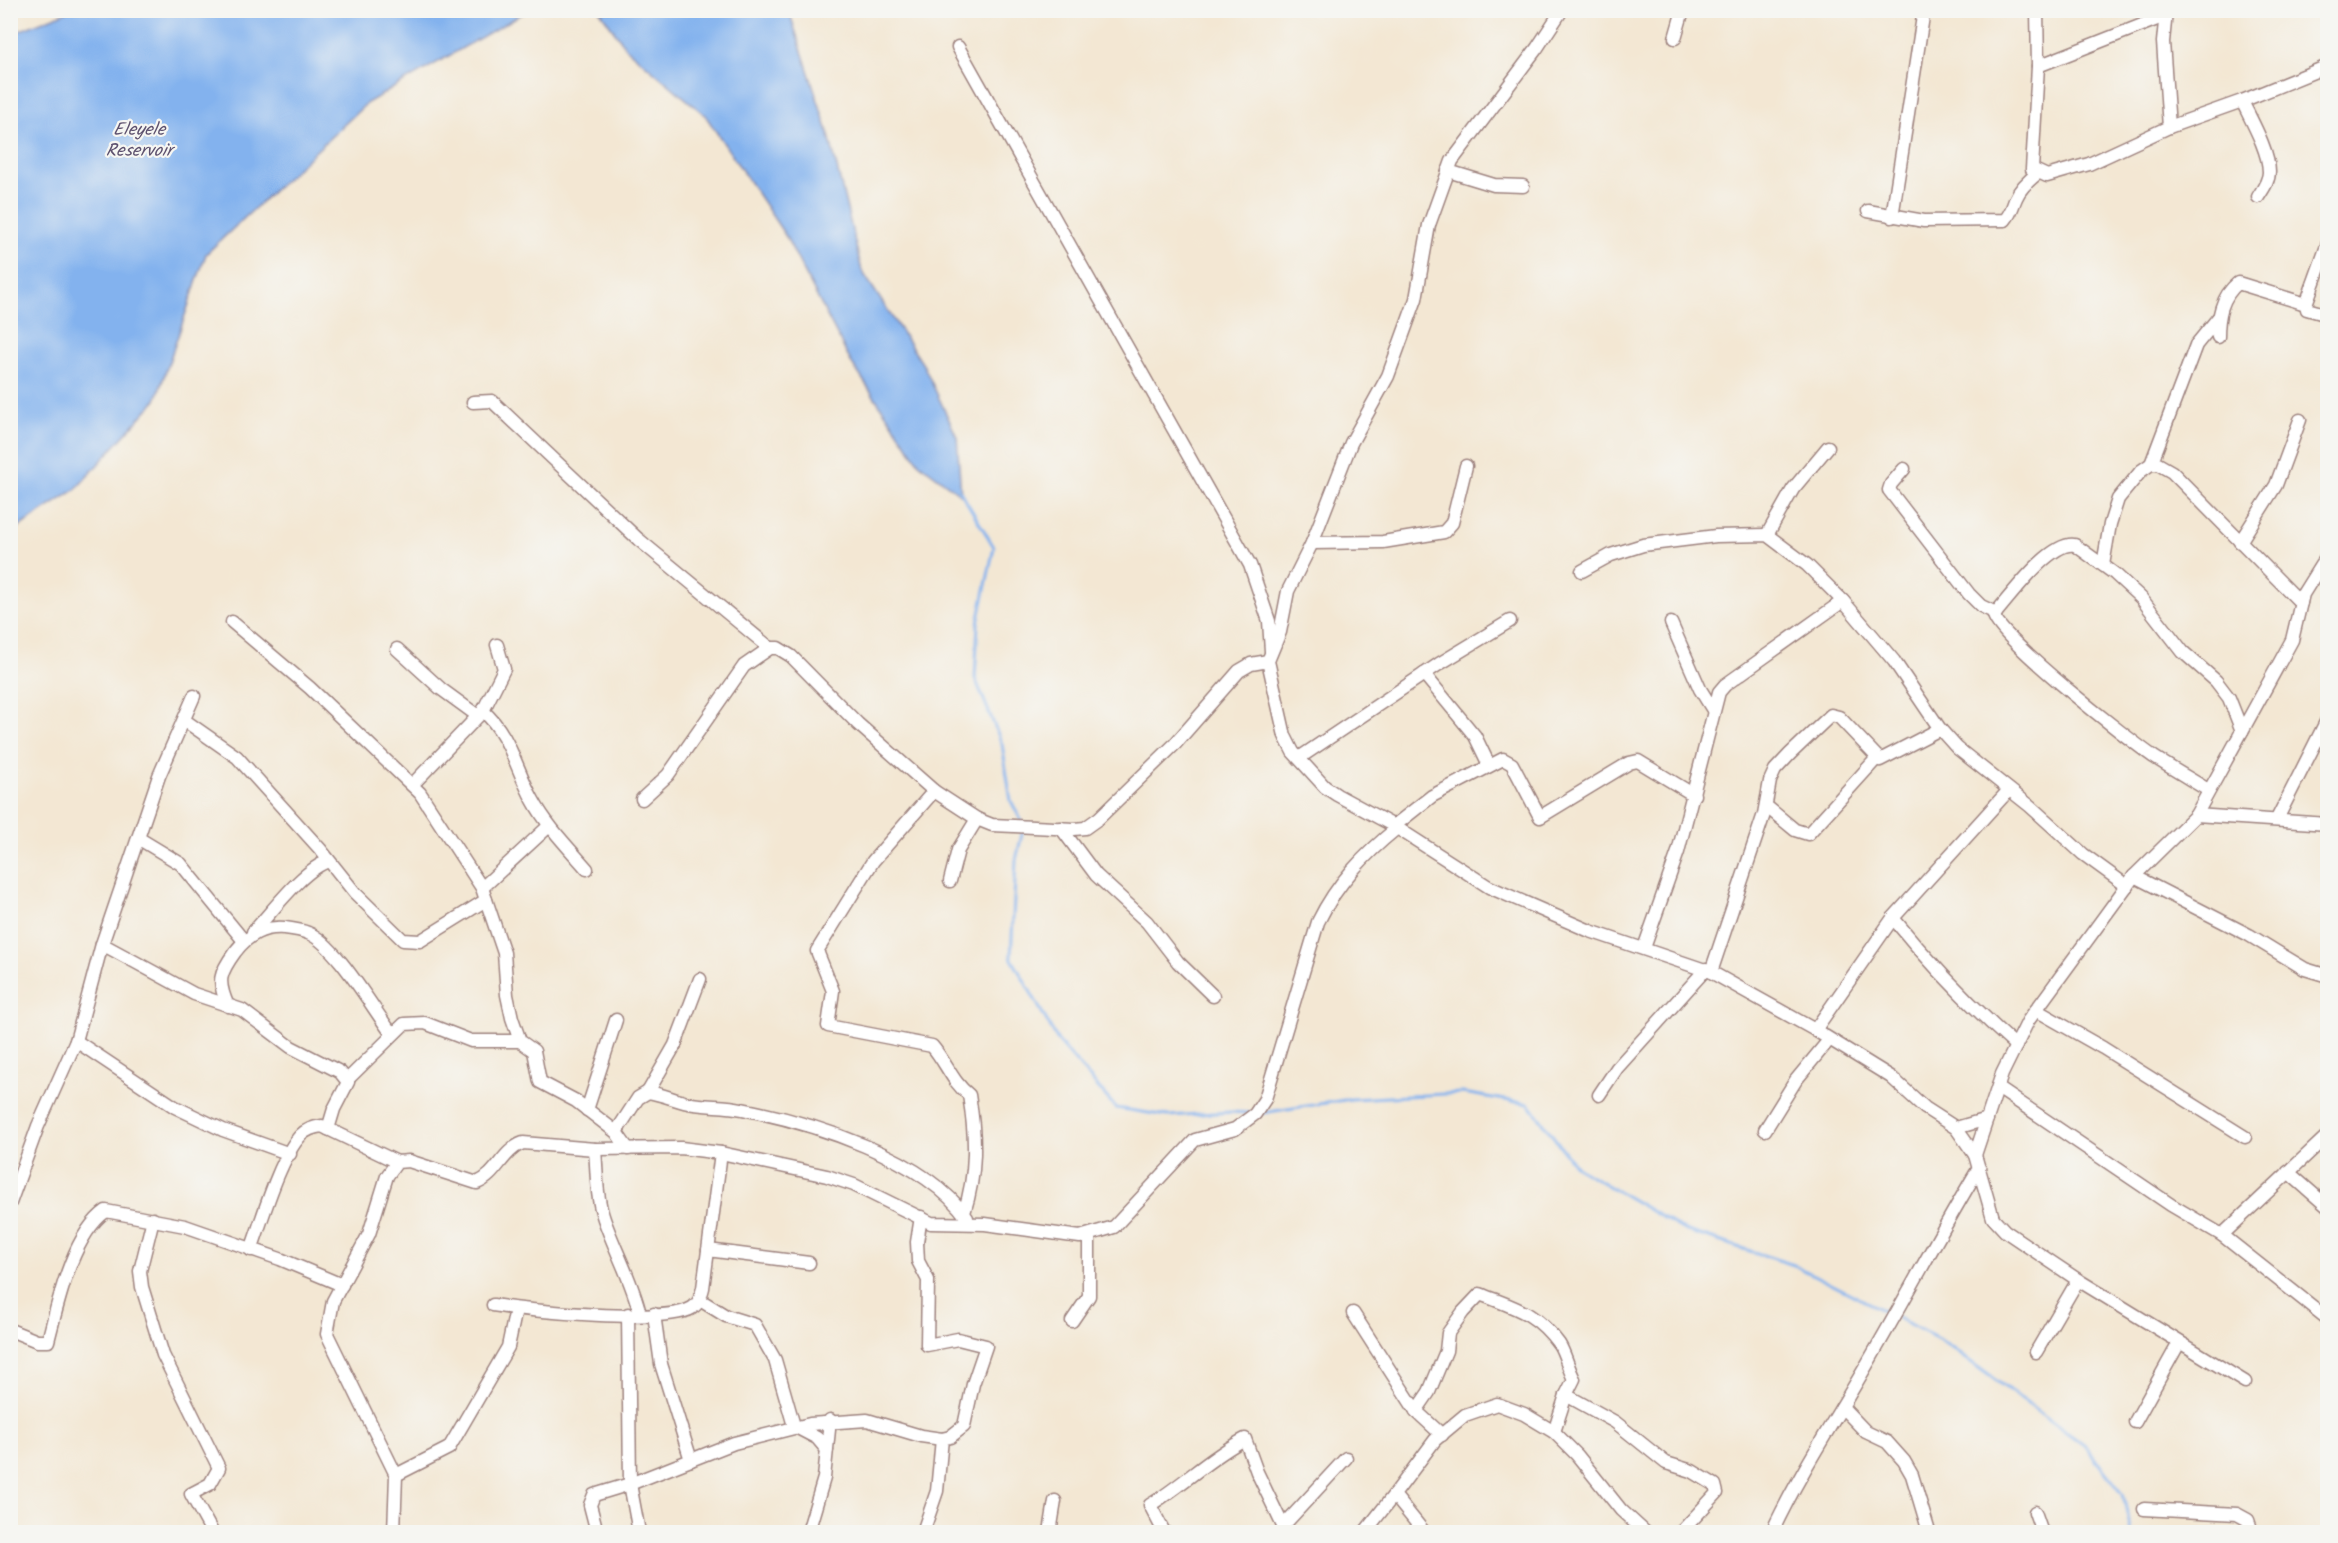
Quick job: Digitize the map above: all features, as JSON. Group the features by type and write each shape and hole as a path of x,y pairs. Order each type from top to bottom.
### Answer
{"street":[{"path":"642,799 668,775 744,666 770,648 778,648 791,656 858,724 934,791 977,819 992,825 1022,828 1085,828 1099,818 1175,744 1239,671 1270,657 1280,632 1288,591 1312,543 1351,442 1388,376 1416,299 1429,225 1448,171 1458,152 1537,48 1562,10"},
{"path":"1675,38 1683,10"},
{"path":"1892,217 1924,10"},
{"path":"2037,10 2038,66 2032,169 2047,176 2089,164 2169,127 2242,101 2328,66"},
{"path":"2038,66 2166,13 2163,42 2169,127"},
{"path":"957,47 1250,566 1269,621 1270,657 1285,736 1299,758 1325,787 1396,827 1489,887 1590,931 1708,970 1815,1030 1891,1077 1924,1108 1956,1128 1975,1155 1993,1218 2005,1230 2078,1280 2245,1382"},
{"path":"2242,101 2256,129 2270,170 2268,180 2258,197"},
{"path":"1448,171 1494,185 1523,186"},
{"path":"1868,211 1892,217 1924,220 2005,220 2024,186 2038,173"},
{"path":"2328,243 2306,304 2307,309 2328,315"},
{"path":"2218,337 2218,318 2222,306 2238,284 2306,304"},
{"path":"2103,565 2115,506 2141,471 2151,464 2196,345 2218,318"},
{"path":"473,402 492,401 638,539 770,648"},
{"path":"2240,542 2276,485 2300,420"},
{"path":"1767,535 1792,489 1828,447"},
{"path":"2151,464 2158,464 2172,472 2301,603"},
{"path":"1312,543 1383,542 1444,532 1452,523 1466,466"},
{"path":"1904,469 1891,484 1890,490 1969,594 1982,606 1996,613"},
{"path":"1582,571 1611,555 1643,545 1716,536 1767,535 1807,564 1843,601 1894,661 1940,729 1957,748 2083,854 2130,881 2249,935 2305,969 2328,976"},
{"path":"2208,790 2153,756 2110,724 2010,638 1995,622 1996,613 2020,585 2060,546 2075,546 2103,565 2141,598 2183,652 2216,681 2229,698 2242,731"},
{"path":"1975,1155 1998,1088 2016,1046 2036,1010 2130,881 2196,814 2292,640 2301,603 2308,586 2328,554"},
{"path":"2289,591 2308,586"},
{"path":"1644,948 1678,852 1694,795 1713,710 1725,685 1843,601"},
{"path":"1299,758 1424,674 1510,621"},
{"path":"232,622 310,688 412,785 482,888 504,953 507,995 520,1041"},
{"path":"1671,623 1700,689 1713,710"},
{"path":"412,785 481,714 504,669 497,645"},
{"path":"397,649 441,689 499,726 533,800 549,826 587,869"},
{"path":"1424,674 1475,736 1489,765"},
{"path":"10,1203 38,1126 76,1041 102,944 159,776 194,696"},
{"path":"1599,1095 1634,1048 1708,970 1766,806 1770,781 1775,770 1831,715 1839,717 1877,758 1884,759 1940,729"},
{"path":"2277,819 2328,718"},
{"path":"184,720 237,757 329,861 355,894 403,940 420,941 486,900"},
{"path":"1766,806 1795,830 1809,834 1877,758"},
{"path":"251,1250 290,1154 302,1135 311,1128 322,1126 396,1162 409,1161 477,1183 491,1175 513,1147 523,1143 595,1149 681,1148 721,1153 827,1176 854,1185 931,1223 968,1219 1080,1236 1089,1235 1114,1227 1195,1140 1235,1129 1255,1114 1265,1099 1318,922 1330,897 1349,872 1432,796 1503,759 1509,760 1540,817 1629,763 1638,761 1694,795"},
{"path":"1815,1030 1893,918 2009,790"},
{"path":"934,791 873,861 817,951 833,991 828,1026 932,1046 957,1085 969,1095 976,1144 975,1175 968,1219"},
{"path":"2196,814 2328,824"},
{"path":"950,881 958,850 977,819"},
{"path":"482,888 549,826"},
{"path":"1061,828 1096,875 1147,922 1178,962 1213,996"},
{"path":"138,838 181,864 247,938"},
{"path":"228,1006 220,983 225,967 247,938 297,885 321,863 329,861"},
{"path":"1893,918 1964,999 2016,1046"},
{"path":"247,938 274,927 309,933 320,940 342,963 392,1034"},
{"path":"102,944 166,981 242,1010 291,1047 340,1072 347,1080 348,1087 336,1105 328,1129"},
{"path":"616,1132 638,1098 648,1092 675,1045 700,979"},
{"path":"2036,1010 2103,1048 2245,1137"},
{"path":"587,1110 616,1020"},
{"path":"347,1080 392,1034 404,1024 412,1022 425,1023 471,1041 520,1041 534,1051 540,1082 576,1101 616,1132 628,1149"},
{"path":"1765,1130 1796,1080 1829,1040"},
{"path":"76,1041 175,1107 223,1130 290,1154"},
{"path":"1998,1088 2171,1205 2222,1235 2328,1319"},
{"path":"648,1092 688,1103 741,1108 860,1144 896,1160 940,1188 951,1196 968,1219"},
{"path":"1956,1128 1987,1119"},
{"path":"2222,1235 2328,1135"},
{"path":"595,1149 603,1218 616,1254 633,1288 630,1484 639,1533"},
{"path":"493,1305 578,1315 654,1314 694,1307 700,1300 721,1153"},
{"path":"394,1533 396,1475 328,1340 330,1310 369,1234 387,1176 396,1162"},
{"path":"1772,1533 1808,1461 1842,1407 1934,1241 1979,1167"},
{"path":"2288,1172 2328,1207"},
{"path":"10,1330 37,1341 48,1341 69,1267 93,1224 102,1214 112,1211 185,1226 342,1285"},
{"path":"597,1533 590,1504 591,1498 734,1443 794,1426 830,1420 867,1420 942,1440 957,1433 964,1426 973,1384 986,1346 958,1339 927,1345 928,1280 918,1261 917,1242 921,1217"},
{"path":"153,1219 140,1271 142,1287 163,1355 219,1468 210,1484 191,1494 212,1533"},
{"path":"1072,1321 1089,1296 1089,1235"},
{"path":"708,1250 809,1263"},
{"path":"2036,1352 2078,1280"},
{"path":"1416,1411 1429,1392 1446,1352 1448,1333 1480,1294 1533,1315 1561,1346 1574,1379 1566,1395 1554,1432"},
{"path":"700,1300 726,1316 755,1325 775,1360 794,1426 817,1438 827,1450"},
{"path":"396,1475 448,1448 508,1347 516,1309"},
{"path":"1353,1313 1416,1411 1442,1434"},
{"path":"654,1314 661,1364 691,1460"},
{"path":"2135,1422 2179,1343"},
{"path":"1566,1395 1615,1422 1666,1463 1692,1471 1715,1485 1717,1493 1681,1533"},
{"path":"1365,1533 1395,1495 1417,1461 1442,1434 1465,1415 1497,1404 1524,1414 1554,1432 1577,1455 1592,1477 1621,1510 1645,1533"},
{"path":"1842,1407 1866,1432 1887,1442 1904,1461 1915,1484 1929,1533"},
{"path":"808,1533 824,1478 830,1420"},
{"path":"1164,1533 1150,1505 1176,1489 1205,1464 1245,1439 1257,1472 1284,1529 1346,1458"},
{"path":"923,1533 937,1491 942,1440"},
{"path":"1395,1495 1424,1533"},
{"path":"1050,1533 1055,1501"},
{"path":"2144,1509 2236,1514 2248,1520 2252,1533"},
{"path":"2035,1512 2042,1533"}],"water":[{"name":"Eleyele Reservoir","path":"68,11 527,11 367,103 206,254 156,400 75,490 11,532 11,39 16,32"},
{"path":"600,11 789,11 829,135 862,271 924,366 957,437 961,495 919,463 851,362 785,235 705,115 626,48"}],"waterway":[{"path":"960,491 994,547 978,623 975,678 1002,744 1011,801 1023,824"},
{"path":"1023,830 1016,860 1011,957 1058,1041 1116,1108 1168,1116 1249,1113"},
{"path":"1262,1113 1351,1099 1463,1093 1529,1104 1576,1167 1684,1230 1794,1265 1892,1315"},
{"path":"1898,1318 1942,1341 2084,1445 2123,1494 2131,1532"}]}
